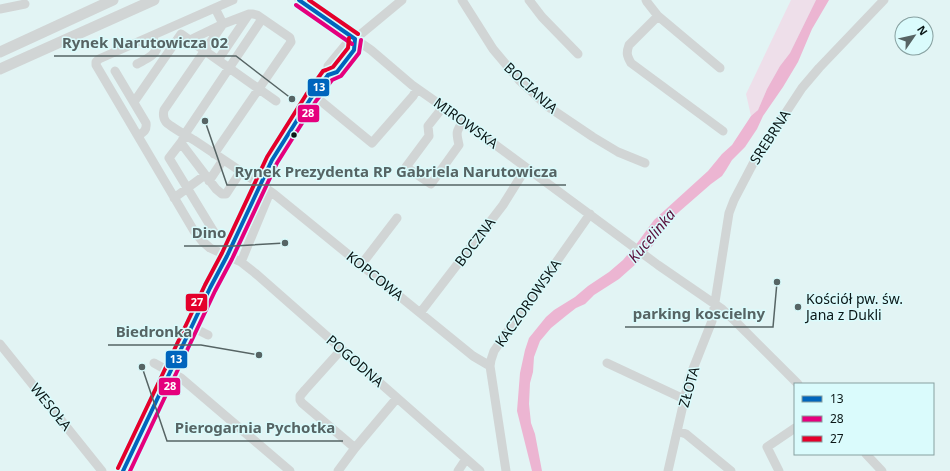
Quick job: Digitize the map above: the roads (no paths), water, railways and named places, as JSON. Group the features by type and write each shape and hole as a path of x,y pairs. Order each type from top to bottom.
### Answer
{"main road":[{"path":"0,52 113,0"},
{"path":"0,69 154,0"}],"street":[{"path":"137,64 154,54 157,50 152,36 233,0"},
{"name":"MIROWSKA","path":"299,0 371,50 417,88 658,265 729,315 797,383"},
{"path":"123,471 210,288 284,140 312,96 328,75 337,72 354,50 355,39 402,0"},
{"name":"BOCIANIA","path":"462,0 497,54 520,81 547,106 618,152 645,163"},
{"path":"529,0 542,17 578,54"},
{"path":"646,0 658,16 720,68"},
{"name":"SREBRNA","path":"715,305 730,213 734,200 756,158 802,88 884,0"},
{"path":"0,9 26,4"},
{"path":"215,8 222,24"},
{"path":"218,60 249,14"},
{"path":"190,40 222,24 249,14 253,14 262,19 289,37 291,40 214,154"},
{"path":"658,16 629,45 626,50 628,58 631,63 723,131"},
{"path":"214,232 169,158 262,19"},
{"name":"KOPCOWA","path":"222,24 164,110 163,115 166,122 183,138 206,148 261,185 473,356 490,366"},
{"path":"177,25 181,34 276,101"},
{"path":"134,102 181,34"},
{"name":"POGODNA","path":"152,36 99,59 96,62 96,65 194,231 210,248 241,262 259,281 397,398 480,471"},
{"path":"115,71 146,122 146,130 138,136"},
{"path":"312,96 322,102 372,143 413,96 417,88"},
{"path":"443,107 428,126 429,136 406,167 430,184 459,145 456,134 463,122"},
{"path":"183,138 196,162 207,178 216,189 224,194 226,194 241,171"},
{"path":"196,162 206,148"},
{"path":"174,198 207,178 223,160"},
{"name":"BOCZNA","path":"420,313 503,205 526,168"},
{"path":"241,262 270,192"},
{"name":"KACZOROWSKA","path":"506,471 490,366 491,360 494,351 590,214"},
{"path":"361,265 397,218"},
{"name":"ZŁOTA","path":"668,471 689,379 712,321 715,305"},
{"path":"192,327 208,335"},
{"name":"WESOŁA","path":"0,344 102,471"},
{"path":"341,350 300,396 300,400 355,448"},
{"path":"154,363 180,378 290,471"},
{"path":"607,363 684,400"},
{"path":"338,471 355,448 397,398"},
{"path":"779,471 767,447 794,429"},
{"path":"677,431 686,434 732,471"},
{"path":"867,455 882,471"},
{"path":"458,471 466,459"}],"water":[{"name":"Kucelinka","path":"816,0 829,0 812,29 798,62 745,147 732,160 722,176 672,218 653,245 637,263 619,279 594,295 585,304 576,308 567,315 551,328 540,341 534,357 533,372 530,383 529,404 531,423 535,434 542,471 532,471 517,411 520,373 529,338 546,317 554,310 575,297 623,260 654,220 708,171 722,154 732,145 751,116 758,110 767,89 780,66 790,53"}],"place":[{"name":"Rynek Narutowicza 02","path":"292,99"},
{"name":"Rynek Prezydenta RP Gabriela Narutowicza","path":"205,121"},
{"name":"Dino","path":"285,243"},
{"name":"parking koscielny","path":"777,282"},
{"name":"Kościół pw. św. Jana z Dukli","path":"798,307"},
{"name":"Biedronka","path":"259,355"},
{"name":"Pierogarnia Pychotka","path":"142,367"}]}
